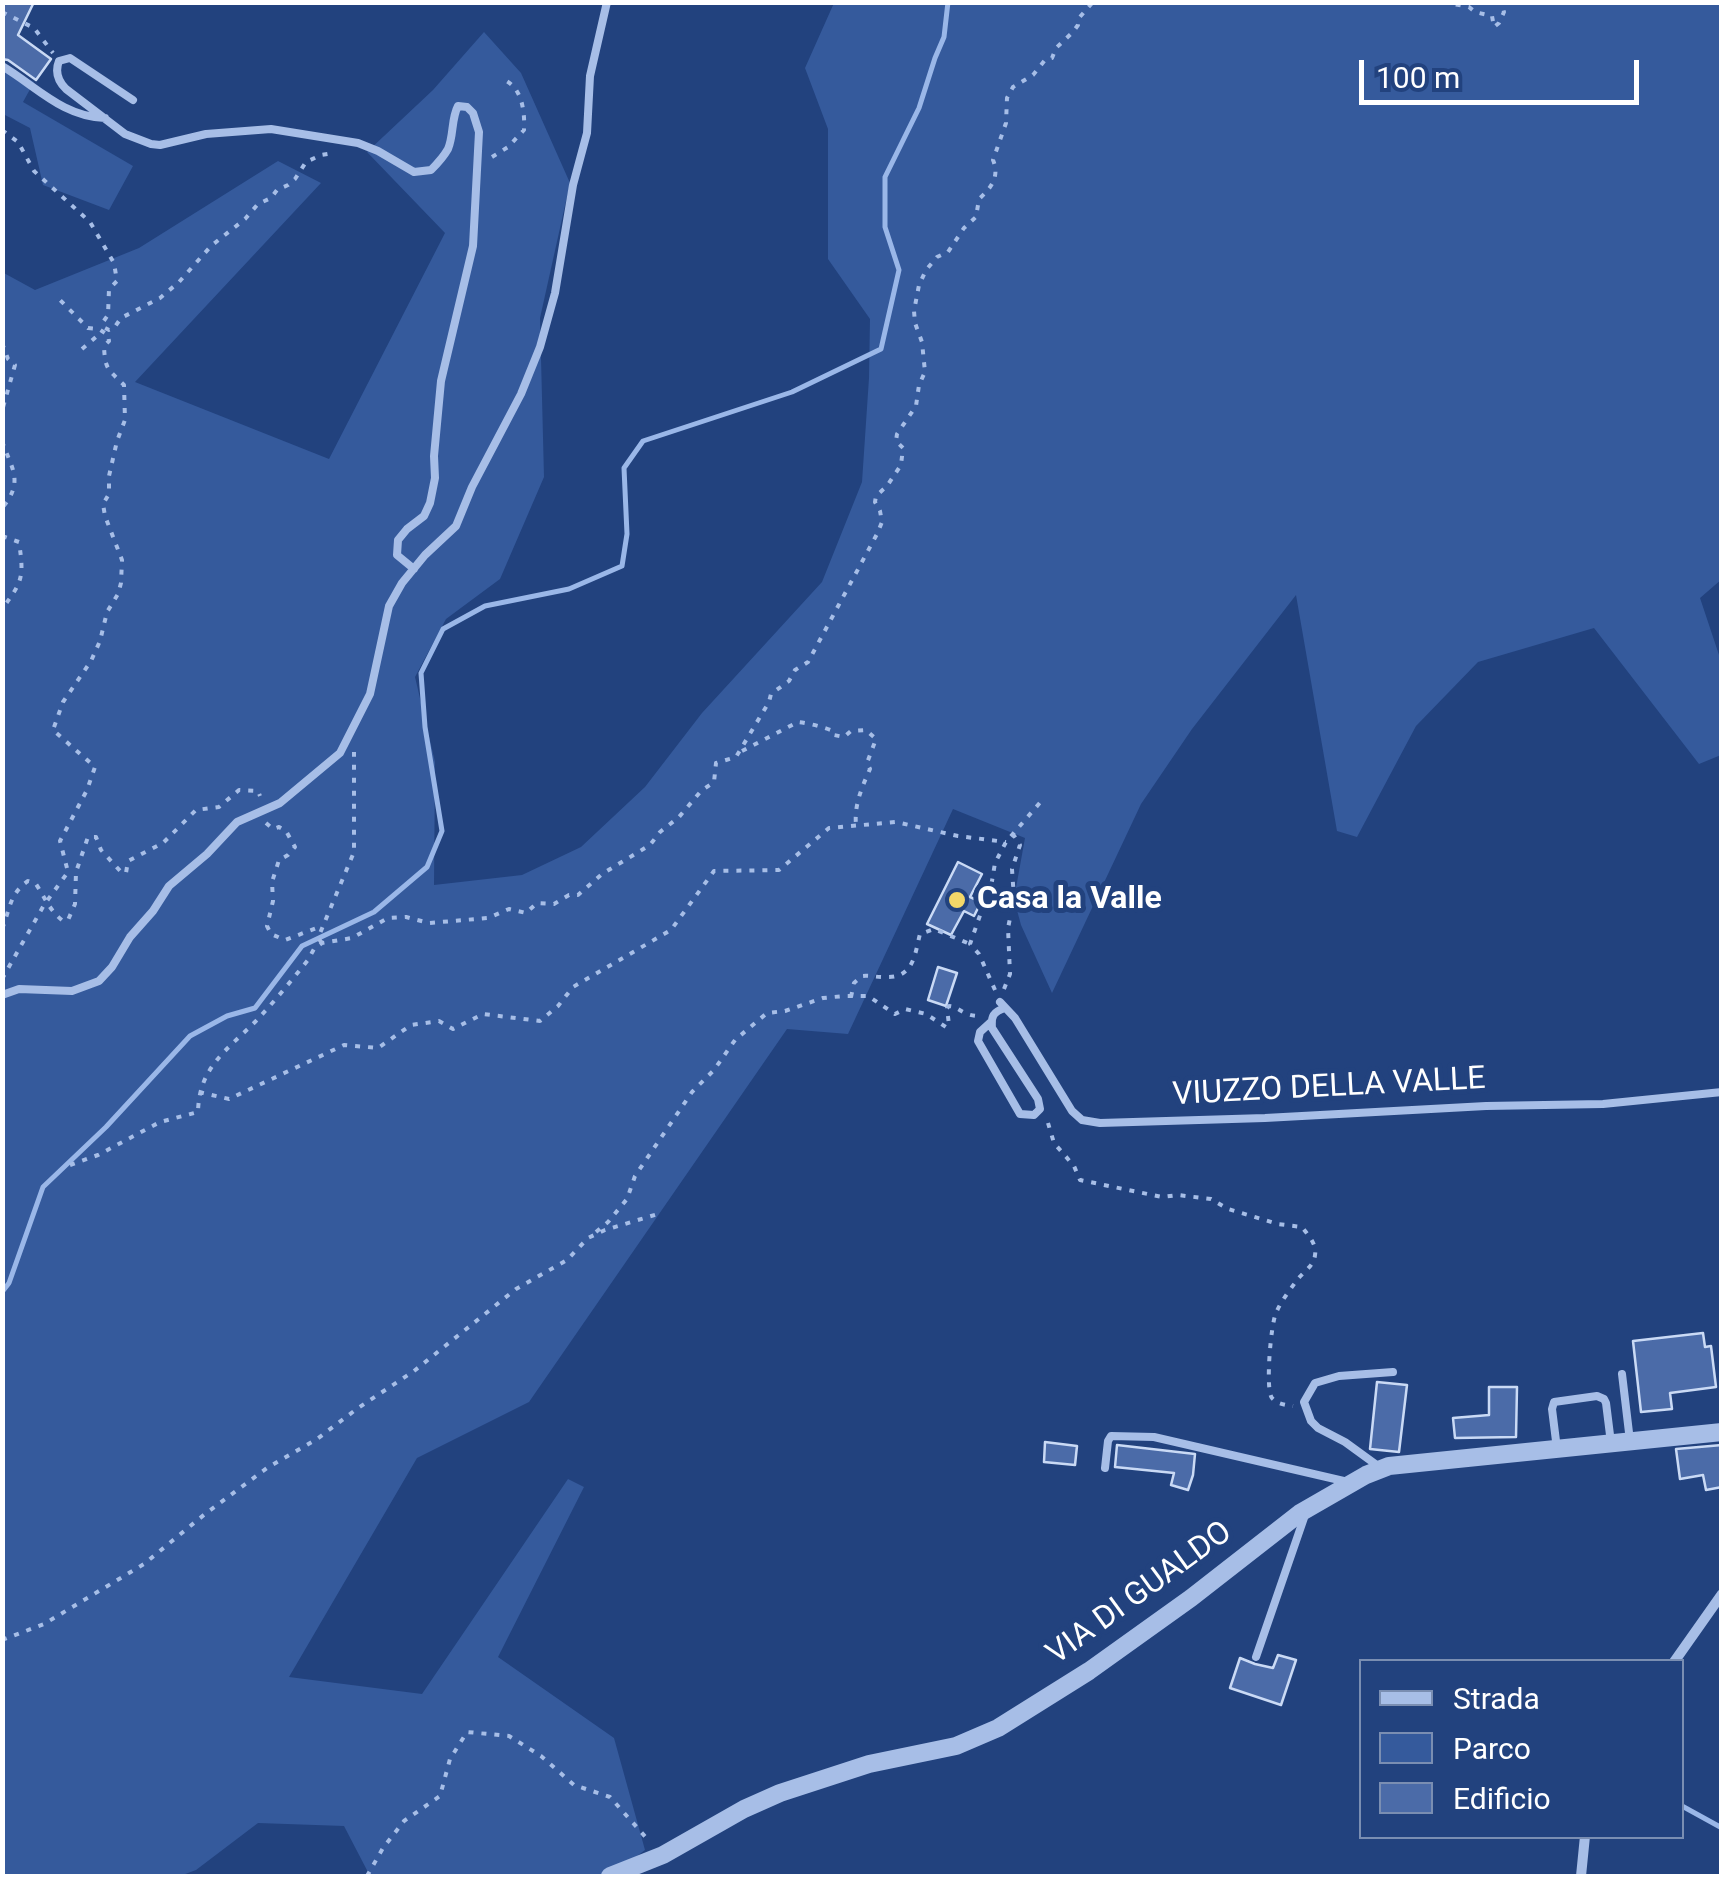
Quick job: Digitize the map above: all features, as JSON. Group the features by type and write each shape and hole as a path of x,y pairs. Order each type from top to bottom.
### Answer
{"street":[{"name":"VIA DI GUALDO","path":"610,1876 663,1855 780,1793 869,1764 956,1746 998,1728 1192,1598 1308,1508 1389,1466 1722,1432"},
{"path":"1676,1659 1722,1594"},
{"path":"1581,1876 1585,1839"}],"lane":[{"path":"2,994 19,988 72,991 99,980 169,886 238,822 280,802 340,753 370,694 389,606 402,583 456,526 540,347 555,293 573,185 588,133 590,76 607,2"},
{"path":"133,100 70,58 59,60 56,69 60,83 125,134 152,144 206,134 270,129 358,142 414,172 431,170 448,150 458,106 467,107 473,114 479,132 474,246 441,381 435,478 424,516 398,540 397,555 414,569"},
{"path":"2,66 68,110 87,118 105,118"},
{"path":"992,1018 992,1028 1038,1098 1040,1109 1034,1115 1020,1114 978,1041 1001,1002"},
{"name":"VIUZZO DELLA VALLE","path":"1001,1002 1072,1111 1082,1120 1266,1118 1603,1104 1722,1092"},
{"path":"1382,1469 1318,1428 1304,1402 1315,1382 1393,1372"},
{"path":"1620,1442 1622,1374"},
{"path":"1557,1449 1554,1402 1597,1396 1604,1399 1620,1442"},
{"path":"1105,1468 1111,1436 1154,1437 1352,1482"},
{"path":"1256,1657 1308,1508"}],"path":[{"path":"70,1165 98,1155 160,1122 198,1112 199,1092 214,1063 322,943 352,938 388,918 406,917 429,923 488,918 509,909 526,913 537,903 554,904 569,895 578,895 602,874 650,845 714,782 716,763 736,756 771,694 808,662 877,534 882,522 876,496 901,465 903,448 896,441 897,434 916,406 925,372 914,311 919,286 926,270 948,252 976,216 979,199 992,188 996,168 993,160 1006,123 1007,98 1017,82 1033,75 1045,60 1052,58 1093,2"},
{"path":"1443,2 1492,16 1494,27 1504,12 1501,2"},
{"path":"2,12 34,28 59,60"},
{"path":"477,159 500,153 524,130 518,93 510,82 502,79"},
{"path":"2,130 18,142 34,171 83,214 114,262 117,281 109,289 108,315 103,322 110,340 104,346 106,367 124,385 125,420 109,476 109,494 103,504 122,560 118,594 107,612 91,662 63,702 53,730 95,768 60,842 68,872 44,905 2,980"},
{"path":"60,300 88,328 114,328 121,318 160,298 179,282 211,246 258,204 288,186 306,162 321,154 338,152 344,140"},
{"path":"82,349 104,330"},
{"path":"2,343 8,359 16,365 2,411"},
{"path":"2,440 16,471 12,494 2,508"},
{"path":"2,536 19,542 22,568 18,589 2,609"},
{"path":"740,751 798,722 827,728 844,737 851,730 866,730 876,743 858,794 856,825"},
{"path":"322,943 318,938 354,852 355,756 351,734"},
{"path":"970,944 995,863 1012,834 1044,798"},
{"path":"199,1092 228,1099 344,1045 378,1048 411,1025 439,1022 453,1029 483,1014 540,1022 573,988 671,930 714,871 779,870 828,828 896,822 1006,842"},
{"path":"1001,1002 1010,974 1012,869 1020,845 1012,834"},
{"path":"850,998 854,984 862,976 890,978 910,968 920,934 934,929 970,944 1001,1002"},
{"path":"2,1640 44,1624 144,1564 251,1479 317,1440 414,1371 516,1290 567,1260 627,1199 635,1176 692,1092 735,1040 767,1013 823,998 868,996 895,1014 904,1009 926,1014 946,1027 950,1025 949,1006 962,1014 992,1018"},
{"path":"1048,1123 1054,1143 1074,1166 1080,1180 1162,1197 1178,1194 1212,1199 1278,1224 1302,1227 1314,1245 1316,1257 1273,1318 1268,1392 1275,1401 1306,1407"},
{"path":"588,1238 660,1213"},
{"path":"368,1876 382,1848 404,1821 440,1796 450,1758 467,1732 509,1736 542,1756 574,1785 610,1796 663,1855"}],"green space":[{"path":"834,3 1721,3 1722,579 1700,598 1721,661 1721,755 1699,764 1594,628 1478,662 1416,726 1357,837 1337,831 1296,595 1192,729 1141,804 1052,993 1021,925 1014,899 1025,838 953,809 848,1034 787,1029 529,1402 417,1458 289,1677 422,1694 568,1479 584,1487 498,1657 614,1738 645,1850 611,1876 370,1876 344,1826 258,1823 196,1870 180,1876 3,1876 2,272 35,290 139,248 278,161 321,183 135,382 329,459 445,233 367,152 433,90 484,32 521,73 570,183 540,318 544,477 500,579 446,619 415,677 435,762 434,885 522,875 581,847 645,787 702,713 822,582 862,482 870,319 828,259 828,129 805,68"},
{"path":"2,64 34,82 23,102 133,166 109,210 43,185 30,128 3,114"}],"building":[{"path":"2,2 34,2 18,35 51,59 36,80 2,59"},
{"name":"Casa la Valle","path":"958,862 982,874 970,897 981,902 974,916 964,911 951,935 927,924"},
{"path":"938,967 957,973 946,1006 928,1000"},
{"path":"1703,1333 1705,1347 1711,1346 1716,1387 1670,1393 1672,1409 1641,1412 1633,1341"},
{"path":"1377,1382 1407,1385 1399,1452 1370,1449"},
{"path":"1489,1387 1517,1387 1516,1437 1455,1438 1453,1418 1489,1415"},
{"path":"1045,1442 1077,1446 1075,1465 1044,1462"},
{"path":"1117,1445 1195,1454 1188,1490 1171,1485 1174,1473 1115,1467"},
{"path":"1722,1445 1722,1487 1706,1490 1703,1475 1680,1479 1676,1449"},
{"path":"1278,1655 1296,1660 1281,1705 1230,1688 1240,1658 1273,1668"}],"waterway":[{"path":"2,1292 9,1283 43,1187 106,1127 190,1036 227,1016 255,1008 302,946 374,912 427,867 442,831 425,727 421,673 443,629 485,606 569,589 622,566 627,534 624,468 643,441 792,392 881,349 899,270 885,227 885,177 919,108 944,37 948,2"},
{"path":"1684,1807 1722,1828"}],"place":[{"name":"Casa la Valle","path":"957,900"}]}
